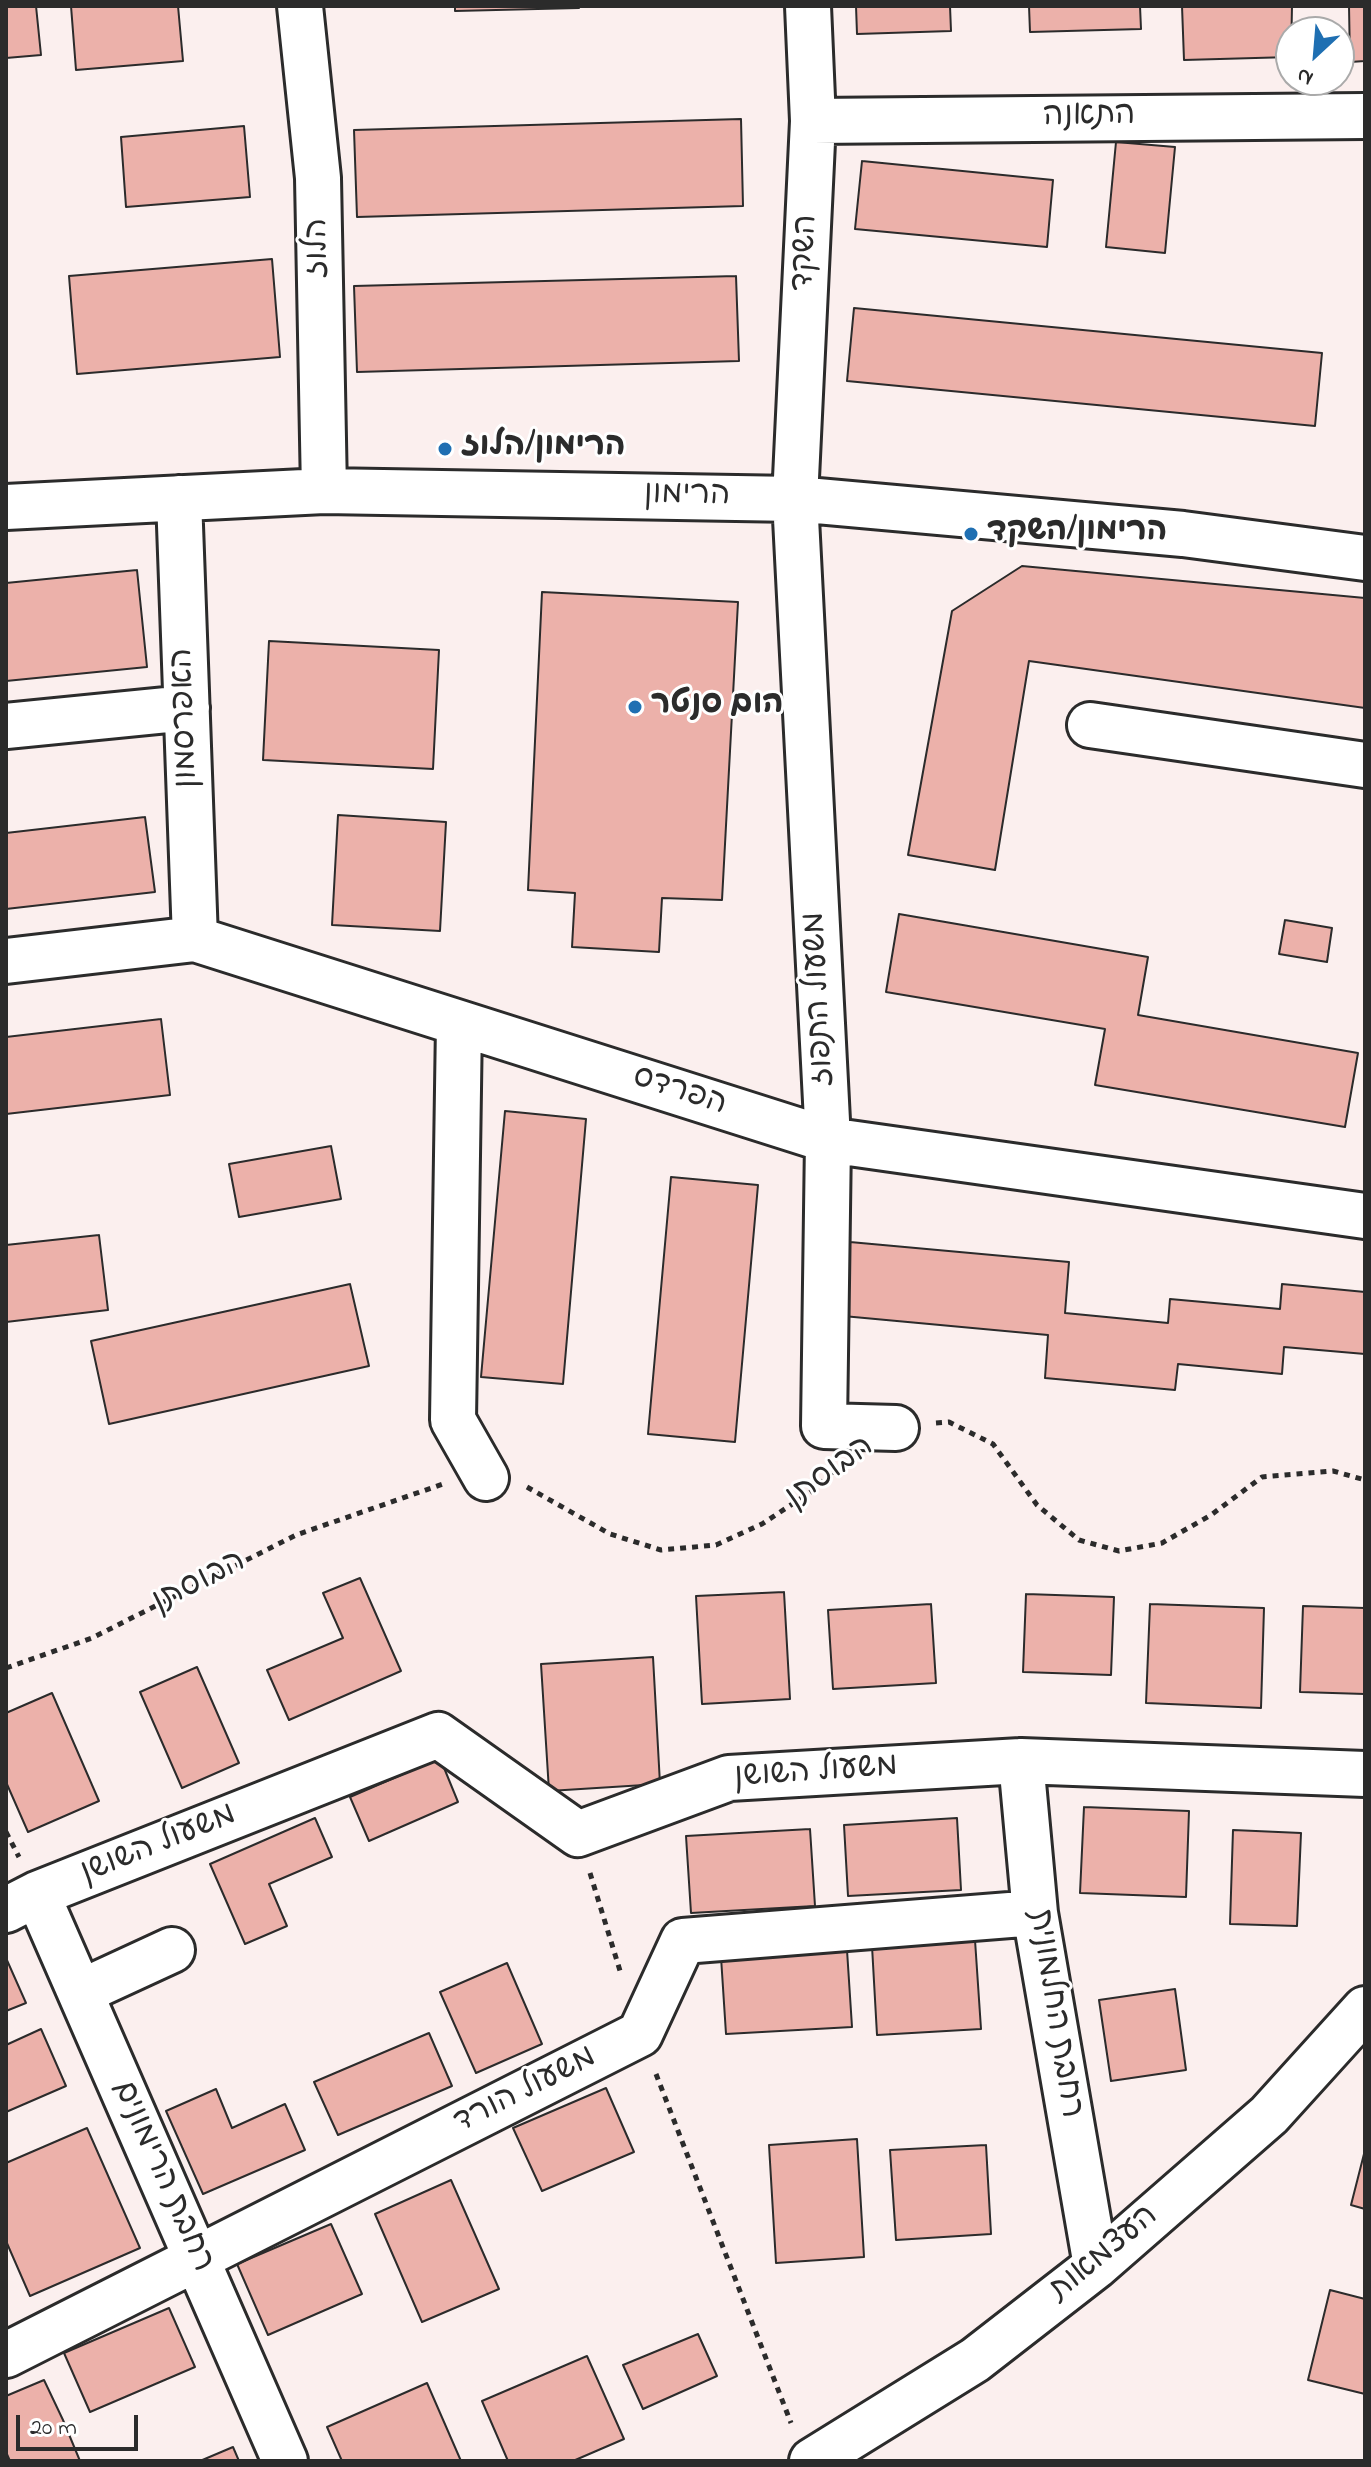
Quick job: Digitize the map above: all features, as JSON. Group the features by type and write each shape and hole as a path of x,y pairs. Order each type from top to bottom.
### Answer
{"street":[{"name":"הלוז","path":"300,6 318,178 324,491"},
{"name":"השקד","path":"795,499 813,121 808,6"},
{"name":"התאנה","path":"813,121 1365,116"},
{"name":"הרימון","path":"6,507 324,491 795,499 1183,534 1365,558"},
{"name":"האפרסמון","path":"179,498 195,939"},
{"name":"משעול התפוז","path":"795,499 828,1140 824,1426 896,1428"},
{"path":"6,726 187,708"},
{"path":"1090,725 1365,765"},
{"name":"הפרדס","path":"6,961 195,939 828,1140 1364,1208"},
{"path":"459,1023 453,1420 486,1478"},
{"name":"משעול השושן","path":"22,1902 438,1735 578,1834 729,1778 1021,1761 1365,1774"},
{"name":"רחבת החלמונית","path":"1021,1761 1035,1913 1096,2266"},
{"name":"רחבת הרימונים","path":"22,1902 81,1992 285,2461"},
{"path":"640,2034 683,1941 1035,1913"},
{"path":"81,1992 172,1950"},
{"name":"העצמאות","path":"804,2446 975,2360 1096,2266 1269,2115 1365,2009"},
{"name":"משעול הורד","path":"6,2355 640,2034"}],"path":[{"name":"הבוסתן","path":"6,1668 92,1638 296,1535 442,1484 486,1478 518,1482 610,1534 661,1550 716,1545 762,1524 812,1491 858,1449 896,1428 949,1422 993,1444 1037,1505 1079,1540 1119,1551 1162,1543 1211,1515 1262,1477 1333,1471 1365,1480"},
{"path":"578,1834 640,2034 804,2446"}],"building":[{"path":"6,6 36,6 41,55 6,58"},
{"path":"71,6 178,6 183,61 76,70"},
{"path":"455,6 579,6 579,8 455,11"},
{"path":"856,6 950,6 951,31 857,34"},
{"path":"1029,6 1140,6 1141,29 1030,32"},
{"path":"1182,6 1292,6 1292,16 1275,16 1275,57 1184,60"},
{"path":"1349,6 1365,6 1365,61 1355,62 1355,16 1349,16"},
{"path":"741,119 743,206 357,217 354,130"},
{"path":"244,126 250,197 126,207 121,137"},
{"path":"1116,142 1175,147 1165,253 1106,247"},
{"path":"862,161 1053,180 1047,247 855,229"},
{"path":"272,259 280,357 77,374 69,276"},
{"path":"736,276 739,361 357,372 354,286"},
{"path":"854,308 1322,353 1315,426 847,381"},
{"path":"1022,566 1365,598 1365,708 1029,661 995,870 908,855 952,611"},
{"path":"137,570 147,667 6,681 6,583"},
{"path":"542,592 738,602 722,900 662,898 659,952 572,947 575,893 528,890"},
{"path":"269,641 439,650 433,769 263,760"},
{"path":"338,815 446,822 440,931 332,925"},
{"path":"145,817 155,892 6,909 6,833"},
{"path":"899,914 1148,957 1138,1015 1358,1053 1345,1127 1095,1085 1105,1029 886,992"},
{"path":"1285,920 1332,928 1327,962 1279,954"},
{"path":"161,1019 170,1095 6,1114 6,1037"},
{"path":"505,1111 586,1119 563,1384 481,1377"},
{"path":"331,1146 341,1199 239,1217 229,1164"},
{"path":"671,1177 758,1185 735,1442 648,1434"},
{"path":"99,1235 108,1310 6,1322 6,1245"},
{"path":"850,1242 1069,1262 1065,1313 1168,1323 1170,1299 1280,1309 1282,1284 1365,1292 1365,1354 1284,1347 1282,1374 1178,1364 1175,1390 1045,1378 1048,1335 843,1316"},
{"path":"350,1284 369,1366 109,1424 91,1341"},
{"path":"360,1578 401,1671 289,1720 267,1670 343,1638 323,1593"},
{"path":"784,1592 790,1699 702,1704 696,1596"},
{"path":"1026,1594 1114,1597 1111,1675 1023,1672"},
{"path":"931,1604 936,1683 833,1689 828,1610"},
{"path":"1150,1604 1264,1608 1261,1708 1146,1703"},
{"path":"1303,1606 1365,1608 1365,1694 1300,1692"},
{"path":"653,1657 660,1784 549,1791 541,1664"},
{"path":"197,1667 239,1763 182,1788 140,1692"},
{"path":"52,1693 99,1801 28,1832 6,1782 6,1713"},
{"path":"440,1758 458,1802 369,1841 350,1797"},
{"path":"1084,1807 1189,1811 1186,1897 1080,1893"},
{"path":"315,1818 332,1857 269,1884 287,1926 245,1944 210,1864"},
{"path":"957,1818 961,1890 848,1896 844,1825"},
{"path":"810,1829 815,1906 691,1913 686,1836"},
{"path":"1233,1830 1301,1833 1297,1926 1230,1924"},
{"path":"975,1940 981,2029 877,2035 872,1946"},
{"path":"847,1950 852,2027 726,2034 721,1957"},
{"path":"6,1958 26,2003 6,2011"},
{"path":"507,1963 542,2044 476,2073 440,1992"},
{"path":"1175,1989 1186,2070 1111,2081 1099,2000"},
{"path":"41,2029 66,2086 6,2112 6,2045"},
{"path":"429,2033 452,2086 338,2135 314,2082"},
{"path":"606,2088 634,2152 542,2191 513,2128"},
{"path":"216,2089 232,2128 285,2104 305,2150 203,2194 166,2111"},
{"path":"87,2128 140,2248 30,2296 6,2241 6,2163"},
{"path":"857,2139 864,2257 776,2263 769,2145"},
{"path":"986,2145 991,2234 896,2240 890,2150"},
{"path":"1365,2150 1365,2209 1351,2205"},
{"path":"451,2180 499,2289 422,2322 375,2214"},
{"path":"331,2224 362,2294 268,2335 237,2264"},
{"path":"1330,2290 1365,2299 1365,2394 1308,2380"},
{"path":"169,2308 195,2367 90,2412 64,2353"},
{"path":"698,2334 717,2376 643,2409 623,2365"},
{"path":"587,2356 624,2439 573,2461 508,2461 482,2401"},
{"path":"44,2380 80,2461 10,2461 6,2452 6,2396"},
{"path":"427,2383 461,2461 342,2461 327,2427"},
{"path":"233,2447 239,2461 200,2461"}],"place":[{"name":"הרימון/הלוז","path":"445,449"},
{"name":"הרימון/השקד","path":"971,534"},
{"name":"הום סנטר","path":"635,707"}]}
